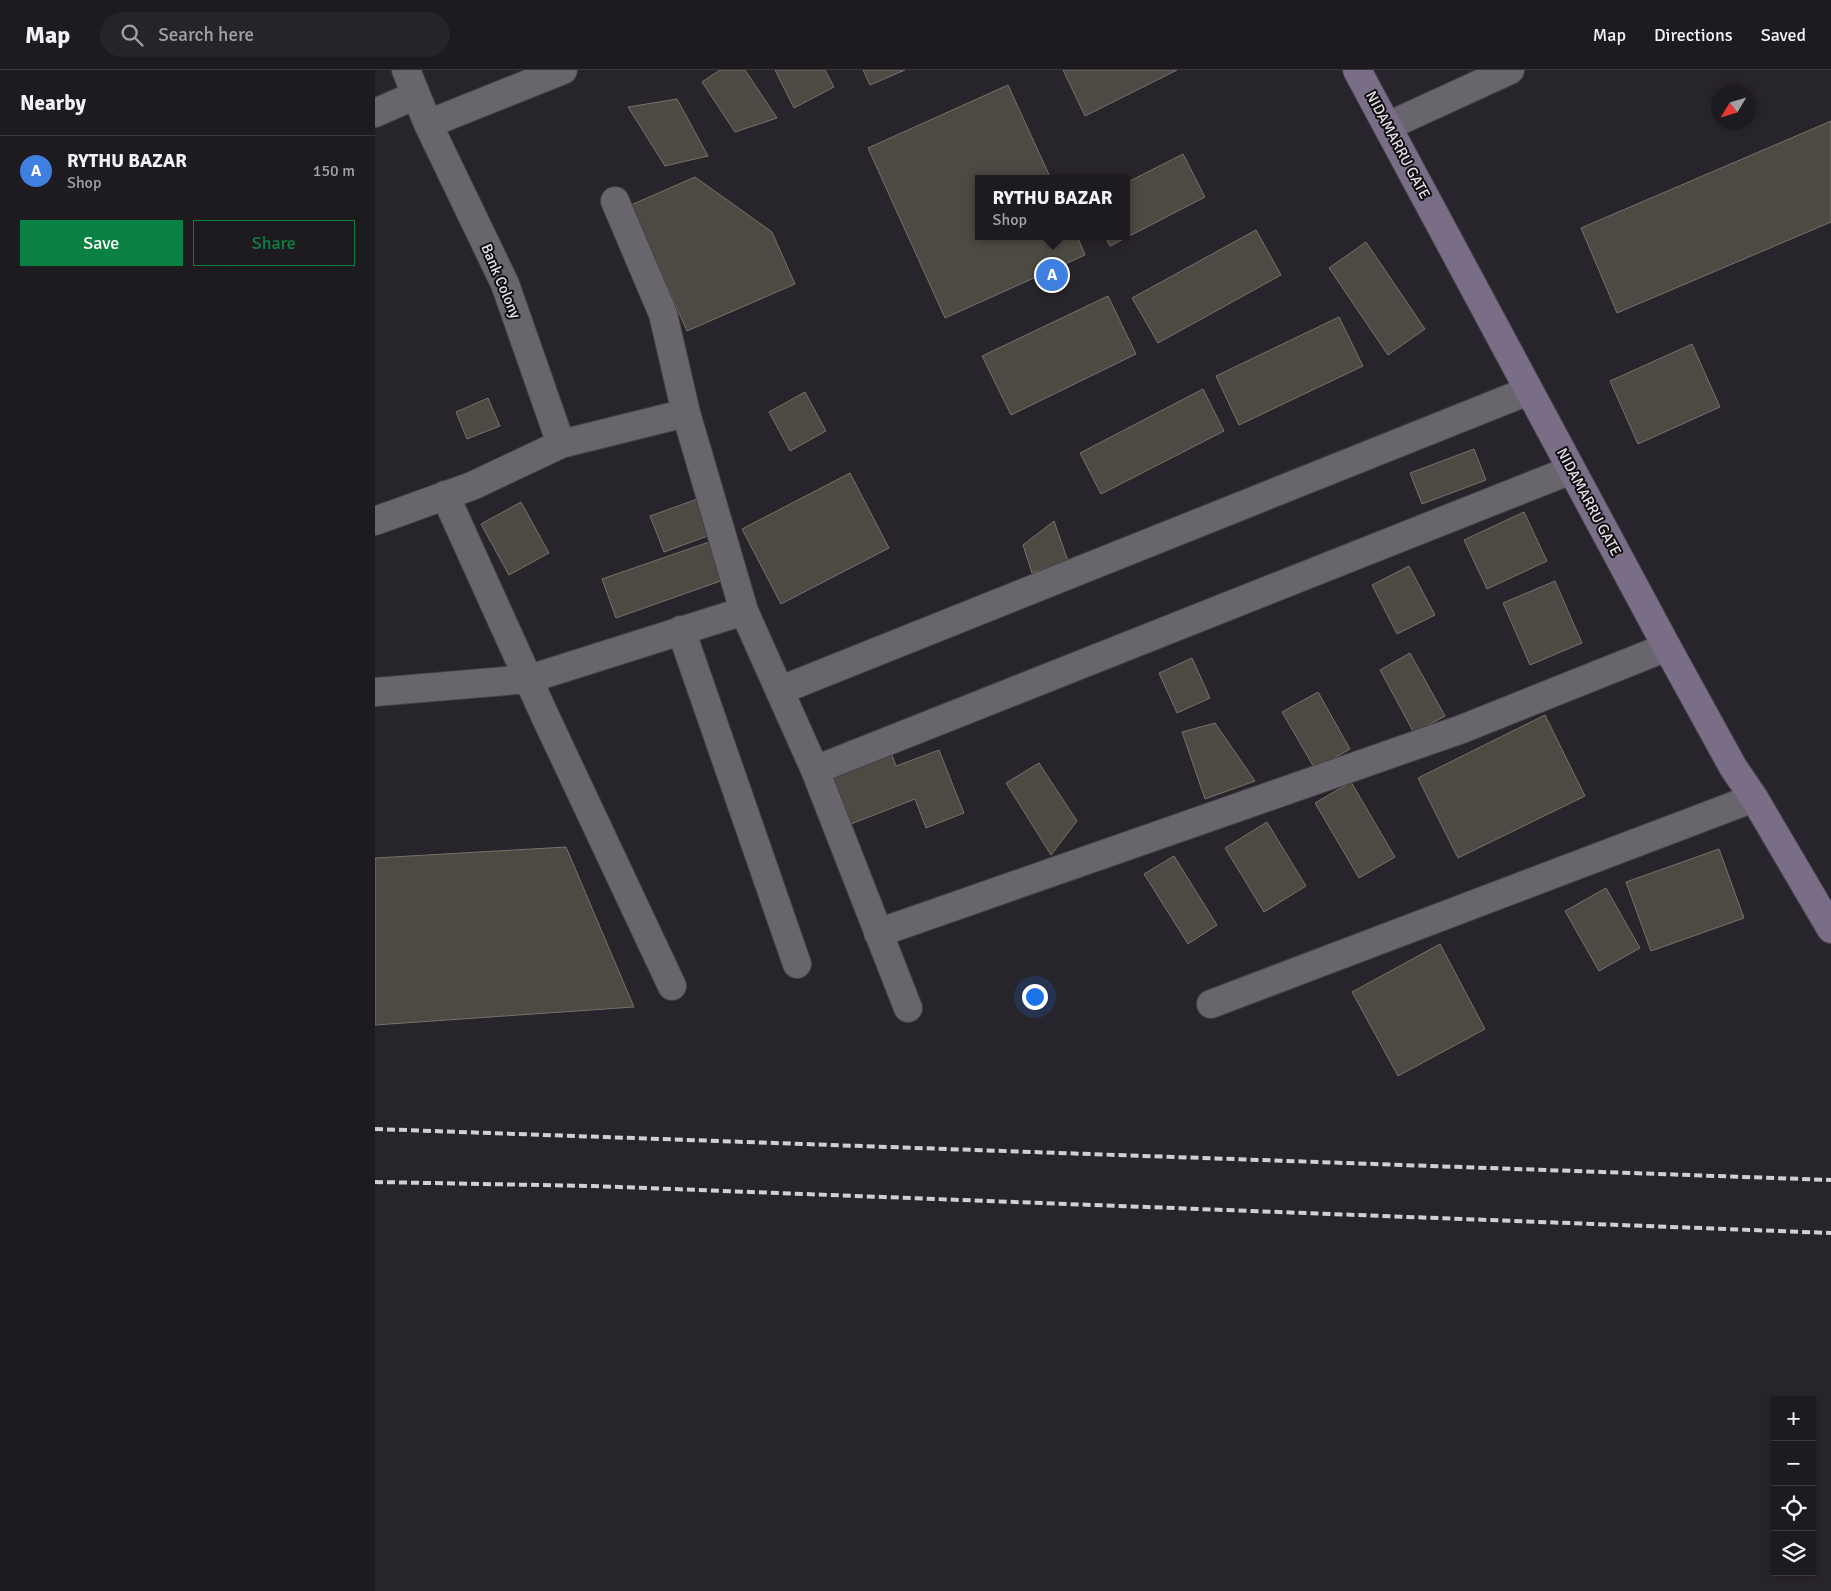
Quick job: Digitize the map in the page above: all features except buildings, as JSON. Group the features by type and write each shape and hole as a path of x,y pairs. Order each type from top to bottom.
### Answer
{"main road":[{"name":"NIDAMARRU GATE","path":"1357,70 1667,648 1733,766 1754,798 1831,929"}],"street":[{"name":"Bank Colony","path":"405,70 428,124 505,284 561,444"},
{"path":"428,124 563,70"},
{"path":"1388,126 1510,70"},
{"path":"375,113 416,95"},
{"path":"615,201 663,314 686,413 744,610 815,770 908,1008"},
{"path":"781,690 1528,390"},
{"path":"375,521 472,486 561,444 686,413"},
{"path":"815,770 1571,470"},
{"path":"445,495 672,986"},
{"path":"375,692 529,679 744,610"},
{"path":"681,630 797,964"},
{"path":"878,934 1462,729 1667,648"},
{"path":"1211,1004 1754,798"}],"railway":[{"path":"375,1129 1831,1180"},
{"path":"375,1182 593,1186 1831,1233"}],"place":[{"name":"RYTHU BAZAR","path":"1052,275"}]}
